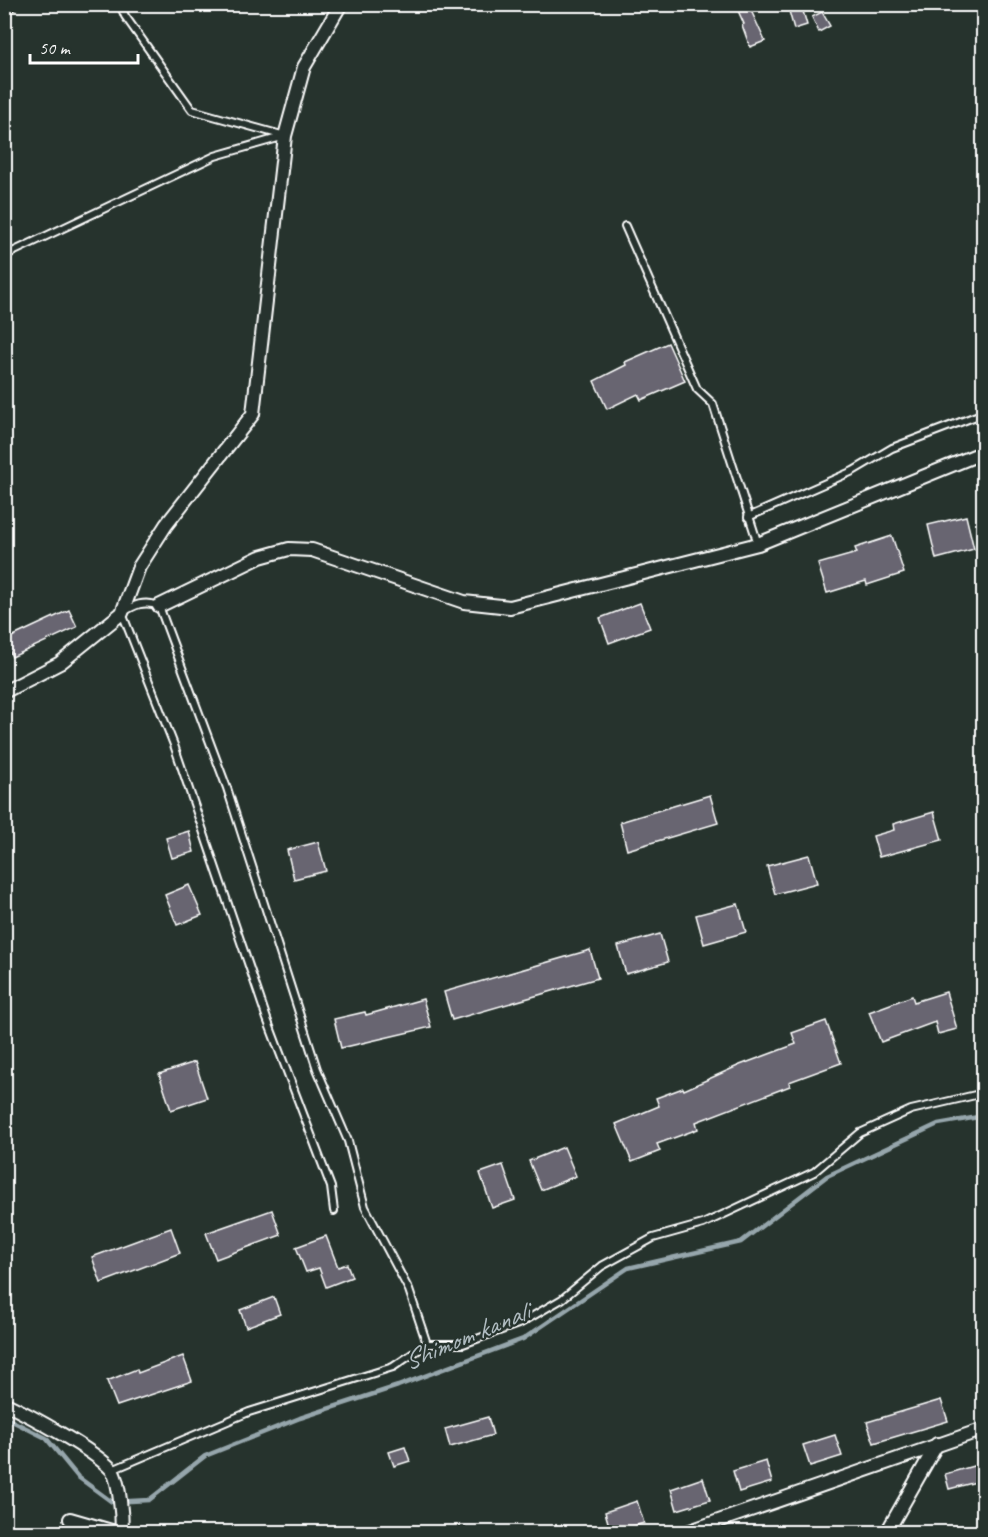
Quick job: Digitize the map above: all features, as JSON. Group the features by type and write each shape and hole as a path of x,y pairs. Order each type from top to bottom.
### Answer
{"street":[{"path":"4,692 60,663 122,613 139,567 166,525 253,414 285,136 304,67 340,4"},
{"path":"159,606 260,557 289,549 312,550 464,602 510,608 758,544 984,452"},
{"path":"4,1402 79,1446 112,1470 119,1495 120,1529 70,1519"},
{"path":"687,1533 984,1429"},
{"path":"887,1533 937,1444"}],"lane":[{"path":"4,10 16,4"},
{"path":"120,4 125,16 192,110 285,136"},
{"path":"4,256 215,156 285,136"},
{"path":"625,226 697,389 713,404 758,544"},
{"path":"748,517 853,471 892,448 984,413"},
{"path":"334,1211 331,1187 267,1019 174,745 122,613 134,605 152,603 159,606 227,788 317,1069 348,1141 365,1207 409,1290 427,1344"},
{"path":"112,1470 249,1412 393,1367 427,1344 463,1344 521,1323 562,1299 602,1266 653,1238 703,1224 814,1172 860,1133 911,1110 984,1093"}],"building":[{"path":"735,4 748,4 765,41 750,47 742,25 744,24"},
{"path":"787,4 801,4 807,25 794,29"},
{"path":"822,12 830,26 819,32 812,17"},
{"path":"668,343 685,381 641,400 638,394 607,409 594,381 626,365 625,362"},
{"path":"966,516 974,549 936,559 928,525"},
{"path":"892,536 904,573 867,585 866,581 827,593 818,564 857,553 855,548"},
{"path":"640,603 650,628 609,643 600,618"},
{"path":"69,610 77,627 12,657 5,640"},
{"path":"710,795 718,823 627,850 620,822"},
{"path":"934,812 942,840 879,857 873,836 894,830 893,824"},
{"path":"189,831 194,852 172,858 166,838"},
{"path":"318,842 326,871 294,879 287,850"},
{"path":"809,855 817,883 775,894 767,866"},
{"path":"189,885 202,915 177,925 165,895"},
{"path":"738,904 746,932 704,944 696,915"},
{"path":"660,934 668,962 626,974 618,946"},
{"path":"590,950 598,978 452,1020 444,992"},
{"path":"946,992 957,1029 938,1034 935,1022 881,1042 869,1012 912,996 914,1002"},
{"path":"423,999 431,1027 341,1048 334,1019 365,1012 366,1015"},
{"path":"826,1021 841,1063 789,1082 790,1086 696,1122 698,1129 657,1144 660,1151 632,1162 616,1124 659,1106 656,1098 683,1088 684,1090 740,1065 796,1044 792,1033"},
{"path":"195,1062 207,1098 171,1110 159,1074"},
{"path":"564,1147 576,1176 541,1190 529,1161"},
{"path":"503,1165 515,1200 492,1208 480,1173"},
{"path":"272,1210 281,1235 216,1259 206,1233"},
{"path":"171,1228 180,1253 101,1283 92,1257"},
{"path":"326,1236 338,1267 347,1264 352,1277 326,1287 319,1268 306,1272 296,1247"},
{"path":"274,1297 280,1314 246,1327 240,1310"},
{"path":"183,1356 192,1381 117,1406 107,1381 137,1369 138,1373"},
{"path":"941,1400 948,1421 874,1443 867,1422"},
{"path":"488,1417 493,1435 450,1447 445,1429"},
{"path":"835,1435 842,1456 810,1466 803,1445"},
{"path":"405,1447 410,1461 394,1466 389,1452"},
{"path":"766,1461 772,1482 739,1492 733,1471"},
{"path":"984,1463 984,1480 949,1489 945,1474"},
{"path":"703,1478 710,1500 677,1510 671,1489"},
{"path":"637,1501 644,1523 611,1533 605,1512"}],"waterway":[{"name":"Shimom kanali","path":"4,1417 46,1438 78,1477 112,1502 149,1500 205,1456 300,1418 398,1386 523,1339 628,1268 741,1242 827,1176 938,1124 984,1116"}]}
